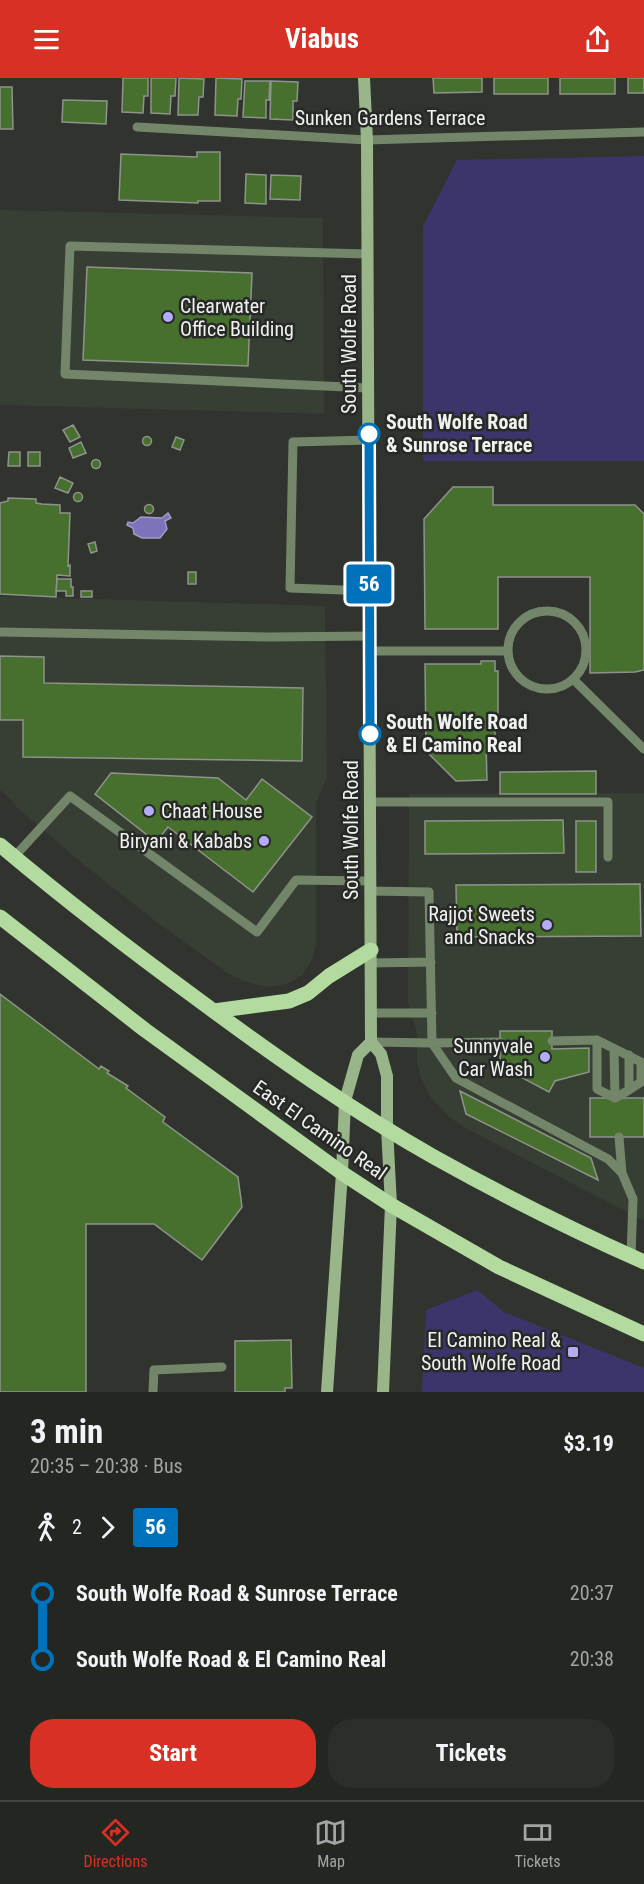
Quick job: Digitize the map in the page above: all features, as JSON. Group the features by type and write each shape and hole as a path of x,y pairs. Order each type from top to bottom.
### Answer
{"main road":[{"name":"South Wolfe Road","path":"364,78 368,254 371,1042 381,1054 387,1076 390,1205 382,1392"},
{"name":"East El Camino Real","path":"0,845 117,940 245,1035 345,1101 434,1157 480,1182 638,1259"},
{"name":"East El Camino Real","path":"0,917 127,1017 342,1173 390,1205 499,1267 644,1334"},
{"path":"214,1011 289,1001 308,993 329,976 371,956"},
{"path":"327,1392 345,1101 358,1055 371,1042"}],"lane":[{"name":"Sunken Gardens Terrace","path":"137,127 367,140 644,132"},
{"path":"368,254 70,246 65,374 368,388"},
{"path":"369,440 293,442 290,588 369,591"},
{"path":"548,611 560,613 572,620 580,629 585,643 586,656 582,668 573,679 562,687 551,690 536,688 523,682 513,671 507,651 511,634 519,622 530,614 548,611"},
{"path":"0,632 269,637 370,636"},
{"path":"370,651 507,651"},
{"path":"573,679 644,749"},
{"path":"14,857 70,796 257,932 296,880 429,892 432,1043 456,1078 608,1159 622,1173"},
{"path":"370,802 608,802 608,856"},
{"path":"371,956 431,962"},
{"path":"371,1013 432,1013"},
{"path":"597,1040 597,1089 615,1098"},
{"path":"552,1041 597,1040 629,1055 629,1089 615,1098"},
{"path":"371,1042 500,1042"},
{"path":"614,1048 615,1098"},
{"path":"619,1137 622,1173 633,1199 638,1259"},
{"path":"153,1392 154,1370 222,1367"}],"shaded area":[{"path":"644,156 644,461 423,461 423,226 457,160"},
{"path":"0,210 323,218 324,414 0,405"},
{"path":"168,513 171,518 165,521 167,529 160,538 142,538 134,534 133,528 127,525 128,522 133,523 141,517 162,518"},
{"path":"0,596 325,606 327,778 316,803 316,945 312,960 302,975 287,984 269,987 249,983 229,974 159,924 83,864 16,807 14,802 0,790"},
{"path":"644,793 644,1221 467,1129 449,1117 431,1098 421,1078 417,1062 417,1033 408,1002 409,794"},
{"path":"477,1290 504,1312 644,1368 644,1392 422,1392 426,1310"}],"building":[{"path":"123,78 148,78 148,96 144,96 143,113 122,112"},
{"path":"151,78 176,78 175,96 171,96 170,114 151,113"},
{"path":"179,78 204,79 203,97 199,97 198,115 178,115"},
{"path":"216,78 242,79 237,116 215,115"},
{"path":"433,78 482,78 482,92 434,93"},
{"path":"494,78 548,78 548,94 494,94"},
{"path":"560,78 615,78 615,94 560,94"},
{"path":"628,78 644,78 644,93 628,93"},
{"path":"245,81 270,81 269,100 266,100 266,118 243,117"},
{"path":"271,81 298,82 297,101 293,101 293,120 270,119"},
{"path":"0,87 12,87 13,129 0,129"},
{"path":"63,100 107,101 106,124 62,122"},
{"path":"197,152 220,152 220,201 198,201 198,203 119,200 121,154 197,157"},
{"path":"246,174 266,175 266,204 245,203"},
{"path":"271,175 301,176 300,200 270,199"},
{"name":"Clearwater Office Building","path":"87,267 252,273 248,366 83,360"},
{"path":"73,425 80,437 70,442 63,430"},
{"path":"147,437 151,441 147,445 143,441"},
{"path":"176,437 184,440 180,450 172,447"},
{"path":"81,442 86,453 73,458 69,448"},
{"path":"9,452 20,452 20,466 8,466"},
{"path":"28,452 40,452 40,466 28,466"},
{"path":"96,459 101,464 96,469 91,464"},
{"path":"60,477 73,483 68,493 55,488"},
{"path":"453,487 493,487 493,505 635,505 644,514 644,670 590,673 590,577 498,577 498,629 425,629 424,519"},
{"path":"78,493 82,497 78,501 74,497"},
{"path":"8,498 36,499 36,503 60,505 60,513 70,513 68,566 70,565 70,576 57,575 56,597 0,594 0,503 8,501"},
{"path":"149,505 153,509 149,513 145,509"},
{"path":"95,542 97,551 91,553 88,544"},
{"path":"188,572 196,572 196,584 188,584"},
{"path":"57,579 71,579 73,596 66,596 66,591 56,591"},
{"path":"81,591 92,591 92,597 81,597"},
{"path":"0,656 44,657 44,683 303,688 302,761 23,757 23,720 0,720"},
{"path":"481,661 495,661 495,671 498,671 498,727 495,727 495,741 486,741 487,780 456,781 426,751 425,664 481,664"},
{"path":"596,771 596,794 500,794 500,772"},
{"path":"111,773 218,778 246,800 262,779 312,817 253,892 168,827 156,842 95,794"},
{"path":"563,820 564,853 425,854 425,821"},
{"path":"576,821 596,821 596,872 576,872"},
{"path":"640,884 641,936 457,937 456,885"},
{"path":"0,994 99,1069 101,1066 109,1071 107,1073 128,1086 126,1088 165,1117 163,1122 238,1177 242,1207 202,1260 154,1224 86,1224 86,1392 0,1392"},
{"name":"Sunnyvale Car Wash","path":"500,1031 552,1031 552,1049 589,1048 589,1072 555,1081 549,1092 500,1066"},
{"path":"460,1091 591,1158 598,1180 466,1114"},
{"path":"590,1098 644,1098 644,1137 590,1137"},
{"path":"291,1340 292,1388 285,1388 285,1392 235,1392 235,1341"}],"bus line":[{"name":"56","path":"369,434 370,734"}],"place":[{"name":"Clearwater Office Building","path":"168,317"},
{"name":"South Wolfe Road & Sunrose Terrace","path":"369,434"},
{"name":"South Wolfe Road & El Camino Real","path":"370,734"},
{"name":"Chaat House","path":"149,811"},
{"name":"Biryani & Kababs","path":"264,841"},
{"name":"Rajjot Sweets and Snacks","path":"547,925"},
{"name":"Sunnyvale Car Wash","path":"545,1057"},
{"name":"El Camino Real & South Wolfe Road","path":"573,1352"}]}
